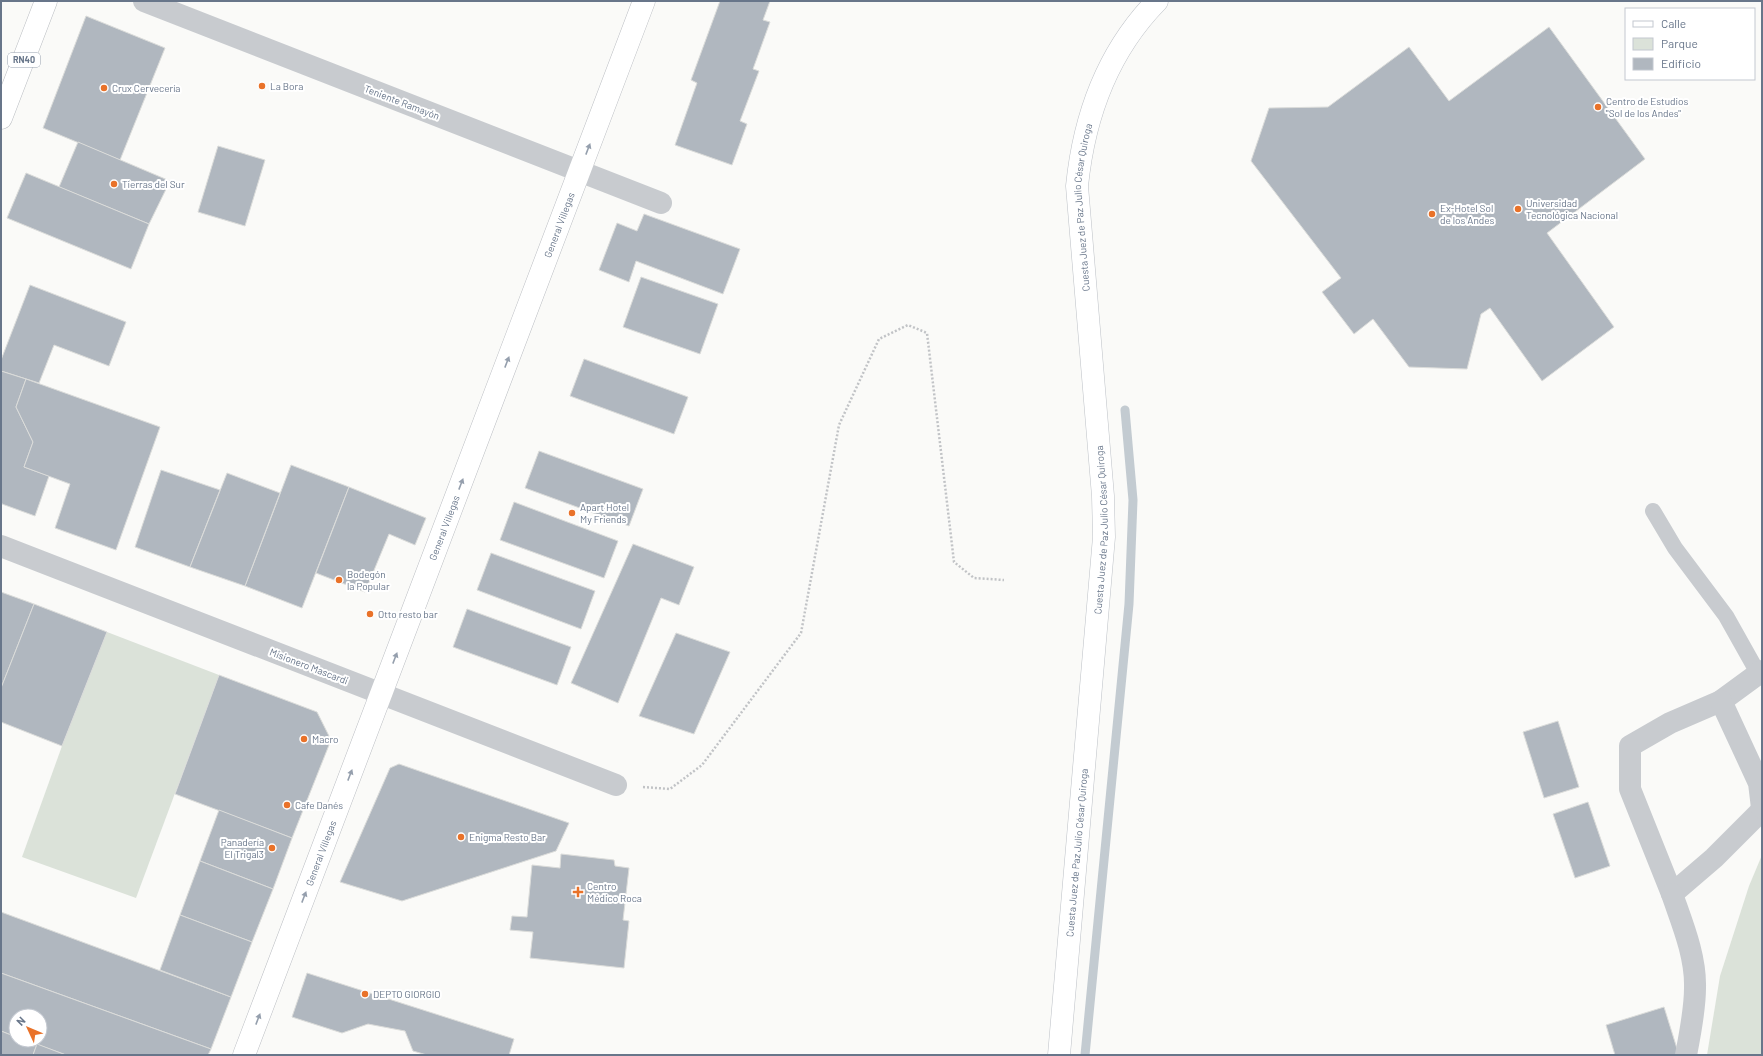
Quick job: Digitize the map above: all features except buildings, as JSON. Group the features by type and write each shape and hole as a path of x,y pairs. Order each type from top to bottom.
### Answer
{"main road":[{"name":"RN40","path":"1,118 46,1"},
{"name":"General Villegas","path":"244,1055 644,1"},
{"name":"Cuesta Juez de Paz Julio César Quiroga","path":"1059,1055 1104,537 1103,496 1077,186 1082,143 1104,78 1124,41 1157,1"}],"street":[{"name":"Teniente Ramayón","path":"144,1 661,204"},
{"name":"Misionero Mascardi","path":"1,546 616,786"},
{"path":"1686,1055 1696,988 1688,941 1672,894 1630,789 1630,746 1670,724 1721,701 1760,672"},
{"path":"1672,894 1714,858 1762,809 1759,783 1721,701"}],"lane":[{"path":"1653,511 1675,548 1726,616 1760,672"}],"path":[{"path":"616,786 670,789 702,765 800,633 839,425 879,339 908,326 927,333 954,562 974,578 1004,580"}],"green space":[{"path":"107,632 219,675 136,898 22,857 62,746"},
{"path":"1762,855 1762,1055 1707,1055 1720,976 1749,886"}],"waterway":[{"path":"1085,1055 1129,604 1133,500 1125,410"}],"place":[{"name":"La Bora","path":"262,86"},
{"name":"Crux Cervecería","path":"104,88"},
{"name":"Centro de Estudios \"Sol de los Andes\"","path":"1598,107"},
{"name":"Tierras del Sur","path":"114,184"},
{"name":"Universidad Tecnológica Nacional","path":"1518,209"},
{"name":"Ex-Hotel Sol de los Andes","path":"1432,214"},
{"name":"Apart Hotel My Friends","path":"572,513"},
{"name":"Bodegón la Popular","path":"339,580"},
{"name":"Otto resto bar","path":"370,614"},
{"name":"Macro","path":"304,739"},
{"name":"Cafe Danés","path":"287,805"},
{"name":"Enigma Resto Bar","path":"461,837"},
{"name":"Panadería El Trigal3","path":"272,848"},
{"name":"Centro Médico Roca","path":"578,892"},
{"name":"DEPTO GIORGIO","path":"365,994"}]}
